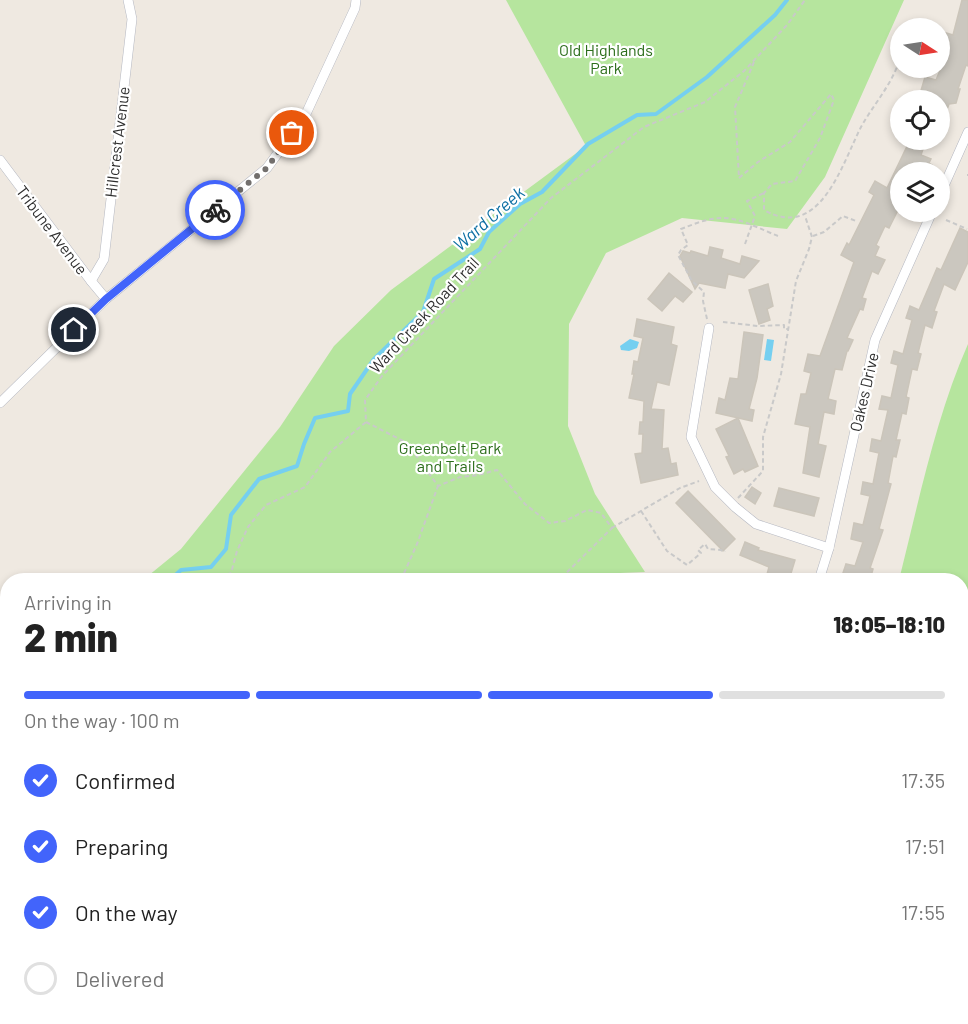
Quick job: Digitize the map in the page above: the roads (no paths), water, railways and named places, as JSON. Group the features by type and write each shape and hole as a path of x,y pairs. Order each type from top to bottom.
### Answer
{"street":[{"name":"Hillcrest Avenue","path":"91,281 104,260 132,19 128,0"},
{"path":"0,403 106,299 267,168 305,116 355,8 356,0"},
{"path":"950,172 968,132"},
{"name":"Tribune Avenue","path":"0,160 106,299"},
{"name":"Oakes Drive","path":"821,573 829,548 875,340 928,222"},
{"path":"709,328 691,437 710,476 716,487 732,504 756,524 829,548"}],"water":[{"path":"630,339 639,342 637,348 629,351 621,350 620,346"},
{"path":"767,339 774,340 771,361 764,360"}],"waterway":[{"name":"Ward Creek","path":"178,573 181,570 211,567 226,549 231,515 259,479 297,466 315,418 348,411 350,394 374,359 423,312 434,279 480,249 489,232 520,204 542,192 588,144 637,115 656,114 707,77 775,15 787,0"}],"park label":[{"name":"Old Highlands Park","path":"606,59"},
{"name":"Greenbelt Park and Trails","path":"450,457"}]}
